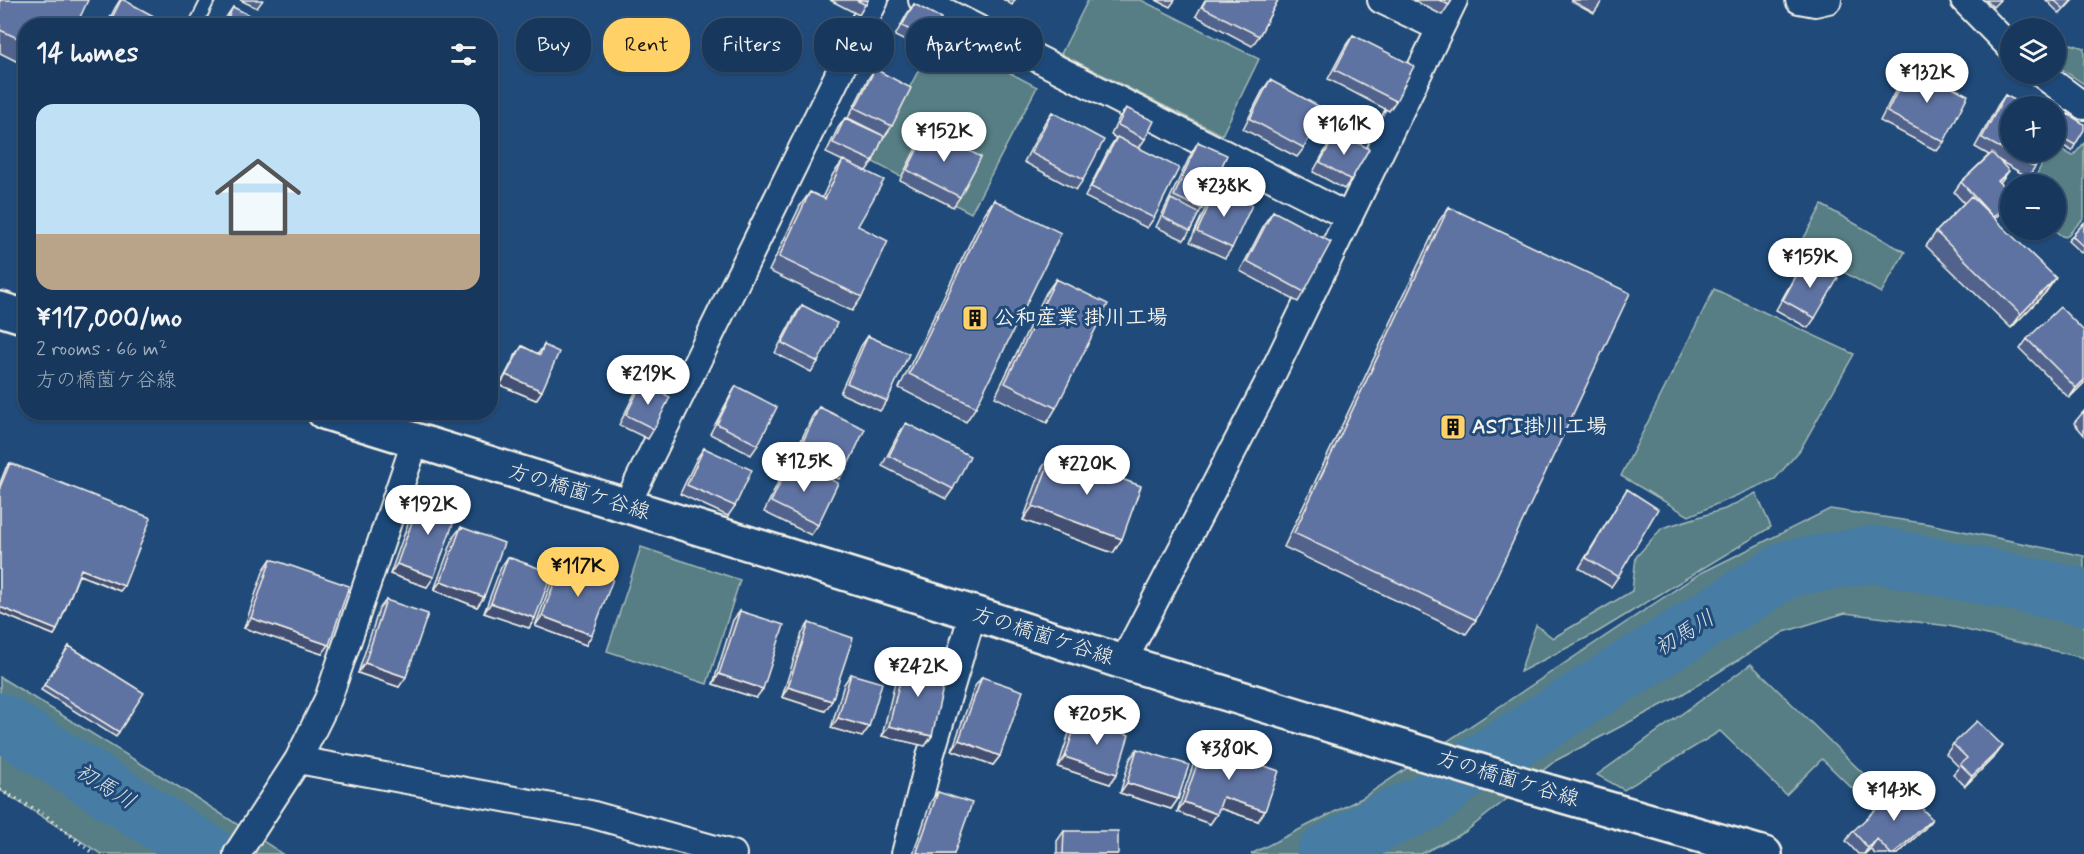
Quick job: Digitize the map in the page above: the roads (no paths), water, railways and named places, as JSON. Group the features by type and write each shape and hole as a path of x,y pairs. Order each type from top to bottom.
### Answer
{"main road":[{"path":"0,309 18,315"},
{"name":"方の橋薗ケ谷線","path":"348,420 973,613 1123,662 1529,786 1765,854"}],"street":[{"path":"626,506 875,0"},
{"path":"922,0 1349,217"},
{"path":"1381,0 1440,28"},
{"path":"1123,662 1269,381 1454,0"},
{"path":"1799,0 1815,3 1828,0"},
{"path":"1964,0 2000,37"},
{"path":"2055,84 2084,105"},
{"path":"242,845 298,760 328,699 415,442"},
{"path":"905,854 931,753 973,613"},
{"path":"298,760 591,814 733,854"}],"lane":[{"path":"199,18 208,0"}],"waterway":[{"name":"初馬川","path":"1325,854 1384,821 1427,802 1457,777 1787,569 1867,555 1879,555 2084,597"},
{"name":"初馬川","path":"0,721 209,854"}],"place":[{"name":"公和産業 掛川工場","path":"975,318"},
{"name":"ASTI掛川工場","path":"1453,427"}]}
